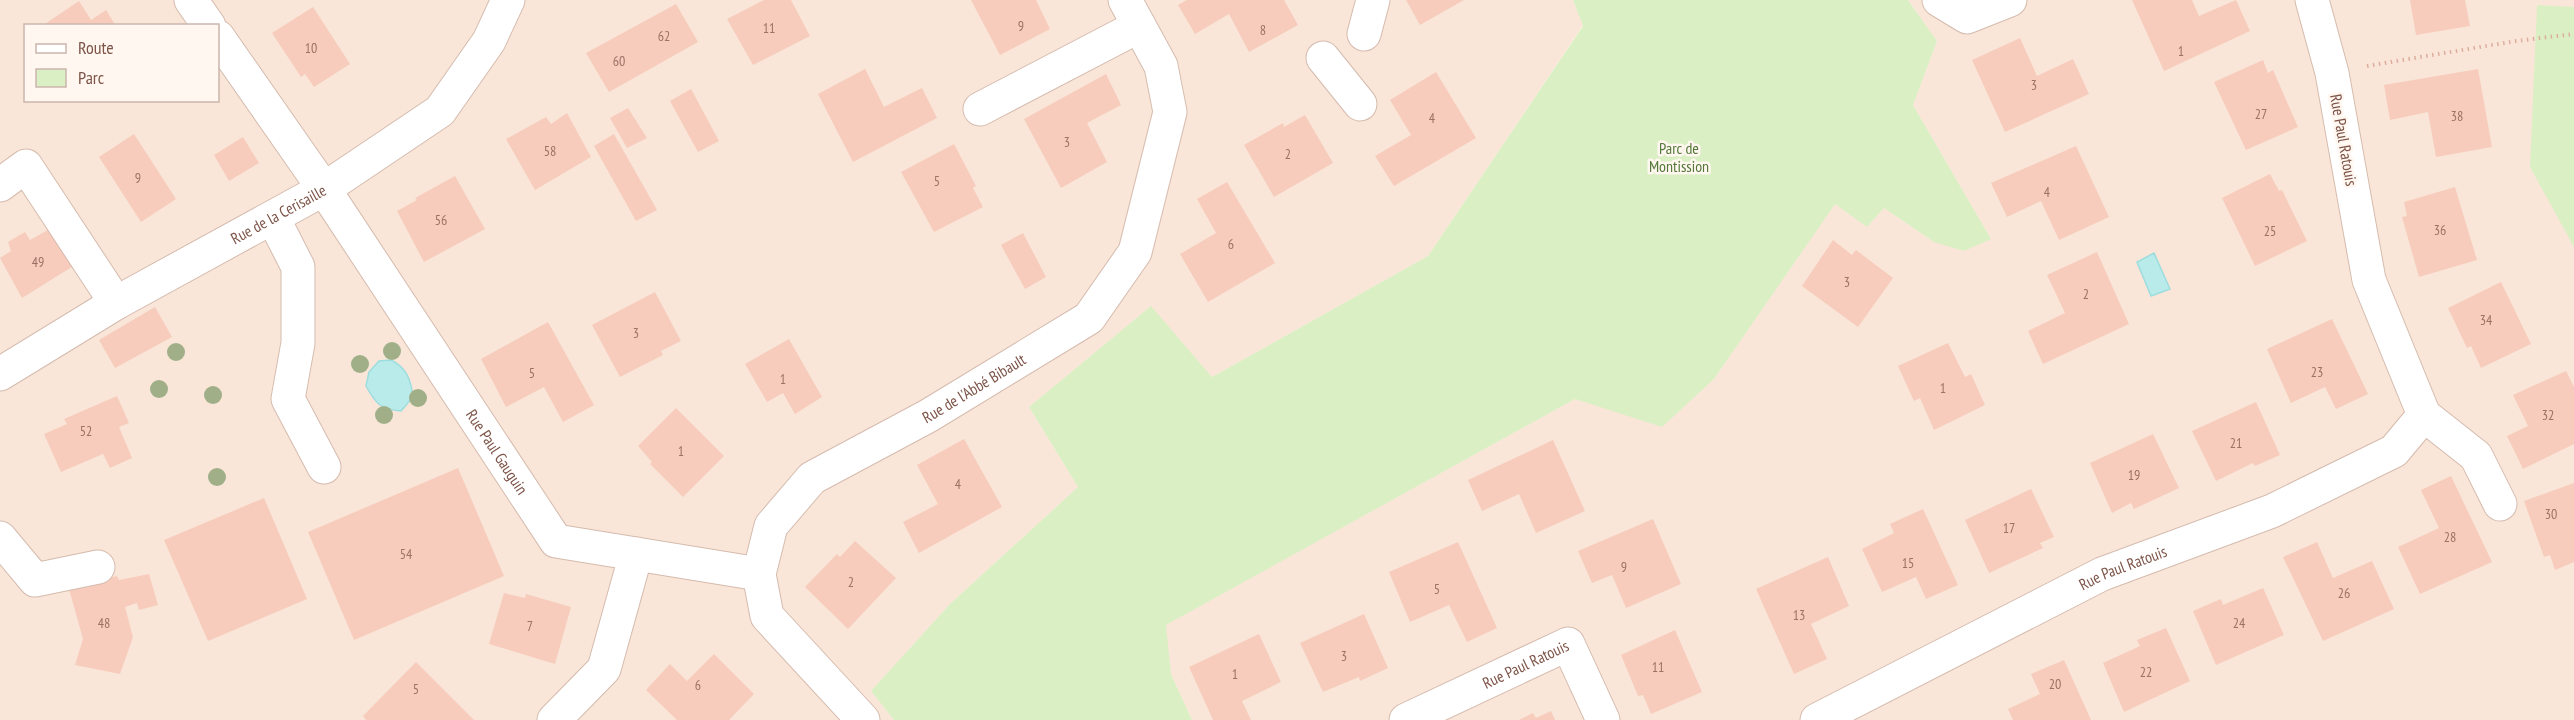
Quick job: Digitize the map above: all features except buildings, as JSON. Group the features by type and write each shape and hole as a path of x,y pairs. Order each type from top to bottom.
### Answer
{"street":[{"path":"191,0 208,24"},
{"name":"Rue de la Cerisaille","path":"0,374 117,303 324,189 440,111 489,41 508,0"},
{"path":"1364,34 1373,0"},
{"path":"1939,0 1967,17 2010,0"},
{"name":"Rue Paul Ratouis","path":"2312,0 2332,73 2369,280 2424,415 2476,456 2500,504"},
{"path":"980,109 1132,13"},
{"name":"Rue de l'Abbé Bibault","path":"863,720 767,615 759,574 771,526 812,478 928,417 1089,318 1135,252 1170,112 1161,66 1132,13"},
{"name":"Rue Paul Gauguin","path":"219,39 324,189 556,541 759,574"},
{"path":"1323,58 1360,104"},
{"path":"0,185 26,166 117,303"},
{"path":"273,218 298,267 298,343 288,399 324,467"},
{"name":"Rue Paul Ratouis","path":"1817,720 2102,574 2272,512 2394,451 2424,415"},
{"path":"0,538 35,580 98,567"},
{"path":"554,720 604,669 636,554"},
{"name":"Rue Paul Ratouis","path":"1406,720 1568,644 1603,720"}],"path":[{"path":"2332,73 2516,41 2574,34"}],"shaded area":[{"path":"0,0 1573,0 1583,25 1428,256 1212,377 1150,307 1029,407 1078,487 950,604 871,691 894,720 0,720"},
{"path":"1908,0 2574,0 2574,720 1192,720 1171,674 1165,625 1575,399 1662,426 1714,379 1835,203 1867,227 1884,208 1934,242 1991,239 1913,105 1937,41"}],"green space":[{"name":"Parc de Montission","path":"1573,0 1908,0 1937,41 1913,105 1991,239 1964,251 1934,242 1884,208 1867,227 1835,204 1714,379 1662,427 1575,399 1166,625 1171,674 1192,720 894,720 871,691 950,604 1078,487 1029,407 1151,306 1212,377 1428,256 1583,26"},
{"path":"2537,5 2574,7 2574,247 2530,167"}],"water":[{"path":"2154,253 2170,289 2151,296 2137,262"},
{"path":"391,360 404,371 412,391 413,397 401,411 383,407 366,386 369,372 379,361"}]}
